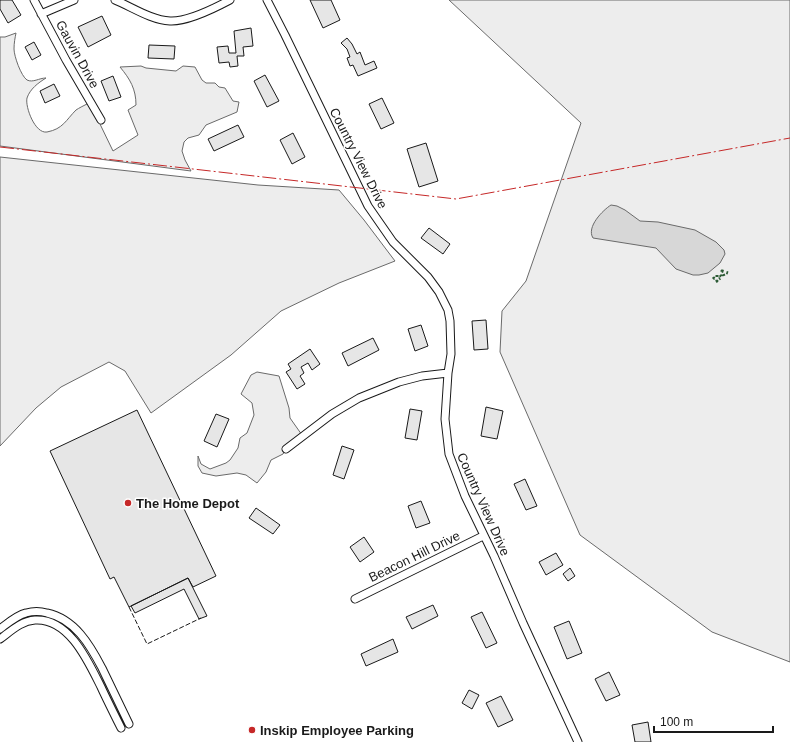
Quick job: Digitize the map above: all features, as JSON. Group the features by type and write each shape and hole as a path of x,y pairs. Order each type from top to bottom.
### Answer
{"street":[{"name":"Gauvin Drive","path":"34,0 101,120"},
{"path":"41,14 74,0"},
{"path":"115,0 143,13 170,21 193,16 230,0"},
{"name":"Country View Drive","path":"267,0 298,60 368,206 393,242 428,277 444,301 448,310 450,321 451,354 448,373 445,419 449,454 465,496 483,536 494,556 578,742"},
{"path":"286,449 332,414 360,398 399,382 422,376 448,373"},
{"name":"Beacon Hill Drive","path":"355,598 483,536"},
{"path":"0,629 23,614 34,611 53,614 67,621 87,642 111,684 129,724"},
{"path":"0,639 20,624 36,620 52,623 67,633 86,658 121,728"}],"shaded area":[{"path":"449,0 790,0 790,662 712,632 580,535 500,352 502,311 526,281 581,123"},
{"path":"16,33 14,52 22,74 29,81 46,78 35,86 27,98 29,113 35,124 43,131 47,132 57,129 64,124 76,110 88,104 99,122 113,151 138,135 128,110 136,105 134,89 120,67 141,66 146,68 176,71 183,66 195,67 202,80 206,83 215,83 219,87 225,88 233,101 239,102 237,112 206,125 199,135 188,138 184,142 182,151 191,171 0,146 0,37 5,37"},
{"path":"0,157 258,185 339,190 395,261 339,283 281,311 231,355 151,413 125,371 109,362 61,387 36,408 0,446"},
{"path":"611,205 625,210 640,221 658,222 695,230 716,242 724,250 725,254 720,263 708,273 693,275 676,269 656,248 593,238 591,234 596,219"},
{"path":"257,372 279,376 289,408 290,418 302,435 286,449 283,454 271,460 266,472 257,483 246,475 237,473 216,476 202,473 198,466 198,456 201,464 210,469 226,463 230,460 238,448 240,438 247,433 254,415 252,403 241,394 251,375"}],"building":[{"path":"0,0 12,0 21,15 8,23 0,9"},
{"path":"310,0 331,0 340,20 323,28"},
{"path":"102,16 111,35 88,47 78,27"},
{"path":"251,28 253,46 243,47 244,56 237,56 238,66 230,67 229,62 219,63 217,47 228,46 229,53 236,53 234,31"},
{"path":"347,38 357,54 360,52 365,65 374,61 377,68 358,76 353,65 350,66 347,58 350,57 347,49 341,43"},
{"path":"34,42 41,55 32,60 25,47"},
{"path":"149,45 175,46 174,59 148,58"},
{"path":"265,75 279,101 267,107 254,81"},
{"path":"113,76 121,97 109,101 101,81"},
{"path":"54,84 60,96 45,103 40,91"},
{"path":"382,98 394,123 381,129 369,104"},
{"path":"238,125 244,137 214,151 208,139"},
{"path":"293,133 305,157 292,164 280,140"},
{"path":"426,143 438,181 419,187 407,149"},
{"path":"429,228 450,244 443,254 421,238"},
{"path":"486,320 488,349 474,350 472,321"},
{"path":"421,325 428,346 415,351 408,329"},
{"path":"373,338 379,350 348,366 342,353"},
{"path":"310,349 320,364 312,370 308,363 301,367 304,373 300,376 305,384 297,389 286,372 291,369 288,364"},
{"path":"486,407 503,411 497,439 481,436"},
{"path":"410,409 422,411 417,440 405,438"},
{"name":"The Home Depot","path":"137,410 216,576 193,587 188,578 129,607 114,577 110,579 50,451"},
{"path":"216,414 229,419 217,447 204,441"},
{"path":"342,446 354,450 344,479 333,475"},
{"path":"525,479 537,506 526,510 514,484"},
{"path":"421,501 430,523 416,528 408,506"},
{"path":"256,508 280,525 273,534 249,518"},
{"path":"364,537 374,552 360,562 350,547"},
{"path":"556,553 563,565 546,575 539,562"},
{"path":"570,568 575,576 568,581 563,574"},
{"path":"188,578 207,616 199,619 184,589 135,613 131,606"},
{"path":"433,605 438,616 412,629 406,617"},
{"path":"482,612 497,643 486,648 471,617"},
{"path":"569,621 582,653 567,659 554,627"},
{"path":"393,639 398,652 366,666 361,654"},
{"path":"609,672 620,695 606,701 595,679"},
{"path":"469,690 479,695 472,709 462,703"},
{"path":"501,696 513,720 498,727 486,703"},
{"path":"648,722 651,742 635,742 632,725"}],"hedge":[{"path":"724,276 722,271 728,273"},
{"path":"717,277 717,275 722,277 719,279"},
{"path":"713,279 714,278 717,281 714,282"}],"fence":[{"path":"129,607 147,644 201,618"}],"power":[{"path":"0,147 456,199 790,138"}],"place":[{"name":"The Home Depot","path":"128,503"},
{"name":"Inskip Employee Parking","path":"252,730"}]}
